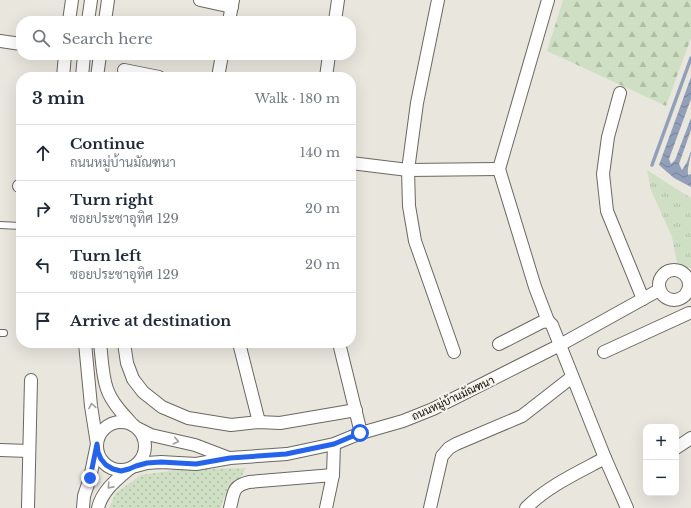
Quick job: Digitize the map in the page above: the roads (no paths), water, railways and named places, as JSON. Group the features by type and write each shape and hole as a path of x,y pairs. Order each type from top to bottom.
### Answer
{"street":[{"path":"70,16 72,0"},
{"path":"89,16 91,0"},
{"path":"106,16 108,0"},
{"path":"200,0 232,3 230,16"},
{"path":"336,16 338,0"},
{"path":"438,0 417,103 408,170 409,206 415,241 454,352"},
{"path":"548,0 499,169 535,287 548,322 552,325 605,458 627,508"},
{"path":"0,42 16,44"},
{"path":"63,72 65,60"},
{"path":"82,72 84,60"},
{"path":"98,72 99,60"},
{"path":"219,72 221,60"},
{"path":"327,72 328,60"},
{"path":"124,70 134,72"},
{"path":"620,93 608,137 603,174 607,211 643,299"},
{"path":"356,164 408,170 499,169"},
{"path":"676,269 690,278 688,290 682,298 671,300 662,295 660,290 659,280 666,272 676,269"},
{"name":"ถนนหมู่บ้านมัณฑนา","path":"132,468 147,463 161,462 196,464 230,458 286,454 334,444 360,433 403,421 433,409 560,345 660,290"},
{"path":"604,352 690,314 682,298"},
{"path":"500,344 542,322 548,322"},
{"path":"85,348 91,406 98,452 106,465 113,469 121,471 132,468"},
{"path":"98,508 102,497 108,488 142,460 146,444 144,436 119,409 107,390 101,348"},
{"path":"125,348 127,363 133,379 143,392 162,407 188,418 231,426 258,422 280,423 356,410"},
{"path":"240,348 258,422"},
{"path":"340,348 356,410 360,433"},
{"path":"430,508 442,456 449,448 522,416 572,377"},
{"path":"28,508 31,380"},
{"path":"83,508 84,496 90,478 99,436 110,425 117,422 125,422 136,427"},
{"name":"ถนนหมู่บ้านมัณฑนา","path":"136,427 151,436 195,445 230,458"},
{"path":"679,446 691,438"},
{"path":"326,508 333,475 334,444"},
{"path":"0,450 29,451"},
{"path":"526,508 550,487 605,458"},
{"path":"230,508 234,490 239,485 249,482 333,475"}],"lane":[{"path":"0,225 16,226"}],"water":[{"path":"691,77 691,99 669,159 671,164 675,160 691,118 691,130 679,164 682,170 691,151 688,175 691,174 691,187 674,178 659,165"}],"waterway":[{"path":"652,165 691,58"}]}
